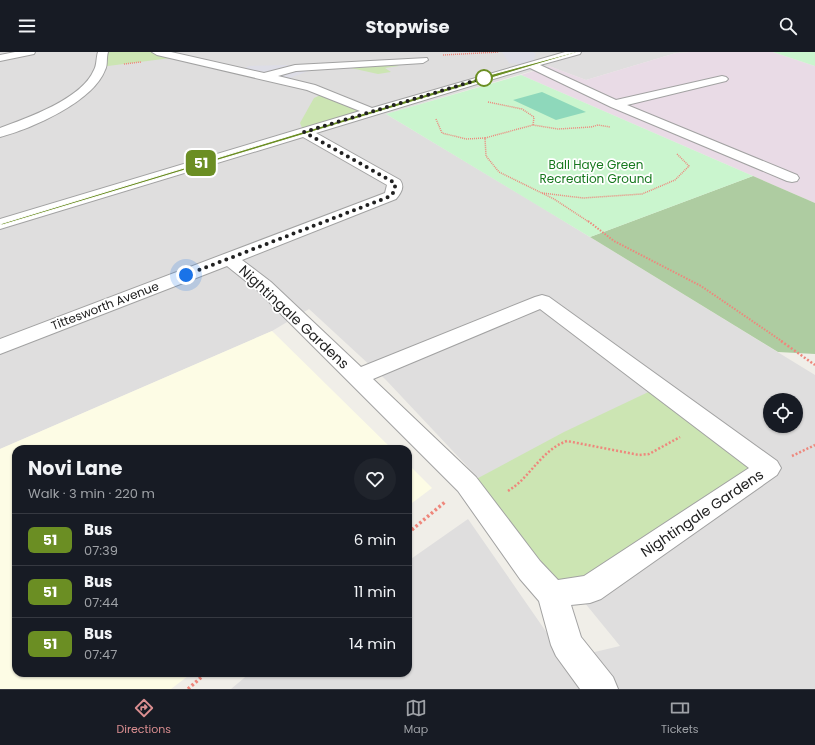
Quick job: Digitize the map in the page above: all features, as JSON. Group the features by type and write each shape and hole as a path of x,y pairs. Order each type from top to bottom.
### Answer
{"street":[{"path":"0,58 30,52"},
{"path":"0,133 50,112 85,90 100,70 100,57 103,52"},
{"path":"157,52 311,87 372,112"},
{"path":"0,224 531,65 565,53"},
{"path":"265,76 295,68 423,60"},
{"path":"531,65 614,104 792,178"},
{"path":"614,104 722,79"},
{"name":"Tittesworth Avenue","path":"0,347 391,196 395,190 395,183 304,132"},
{"name":"Nightingale Gardens","path":"229,258 264,286 473,492 530,570 552,594 590,589 768,468 542,301 358,377"},
{"path":"552,594 567,645 601,689"}],"path":[{"path":"423,60 428,56 502,52"},
{"path":"488,102 522,109 534,117 534,125"},
{"path":"436,119 442,132 466,139 485,138 534,125 558,129 591,127 598,125 613,127"},
{"path":"485,138 486,156 499,172 542,193 579,214 614,241 702,286 815,364"},
{"path":"542,193 583,198 642,194 675,180 689,166 676,154"},
{"path":"412,530 473,492 506,492 517,487 527,477 543,455 558,443 567,441 639,456 656,450 707,422"},
{"path":"188,689 202,677"}],"shaded area":[{"path":"0,52 690,52 676,53 586,80 549,66 386,114 815,375 815,689 231,689 245,677 412,677 412,558 468,519 565,659 620,646 513,515 386,380 309,309 272,331 0,449"},
{"path":"502,52 533,52 536,54 531,65 509,63"},
{"path":"773,52 815,66 815,203 521,75 549,66 586,80 676,53"},
{"path":"287,65 295,68 313,69 283,81 239,71 249,66"},
{"path":"272,331 388,445 12,445 12,677 187,677 171,689 0,689 0,449"},
{"path":"412,468 432,488 412,503"}],"green space":[{"path":"103,52 157,52 179,57 100,67"},
{"path":"773,52 815,52 815,66"},
{"path":"392,64 399,66 385,68 391,72 378,74 337,65"},
{"name":"Ball Haye Green Recreation Ground","path":"521,75 753,176 590,237 386,114"},
{"path":"542,92 586,112 556,120 513,100"},
{"path":"325,93 372,112 304,132 300,123 314,98"},
{"path":"753,176 815,203 815,354 778,352 590,237"},
{"path":"659,387 768,468 590,589 552,594 467,484 564,432"}],"bus line":[{"name":"51","path":"0,224 494,75 576,52"}],"route":[{"path":"186,275 391,196 395,190 395,183 304,132 484,78"}]}
